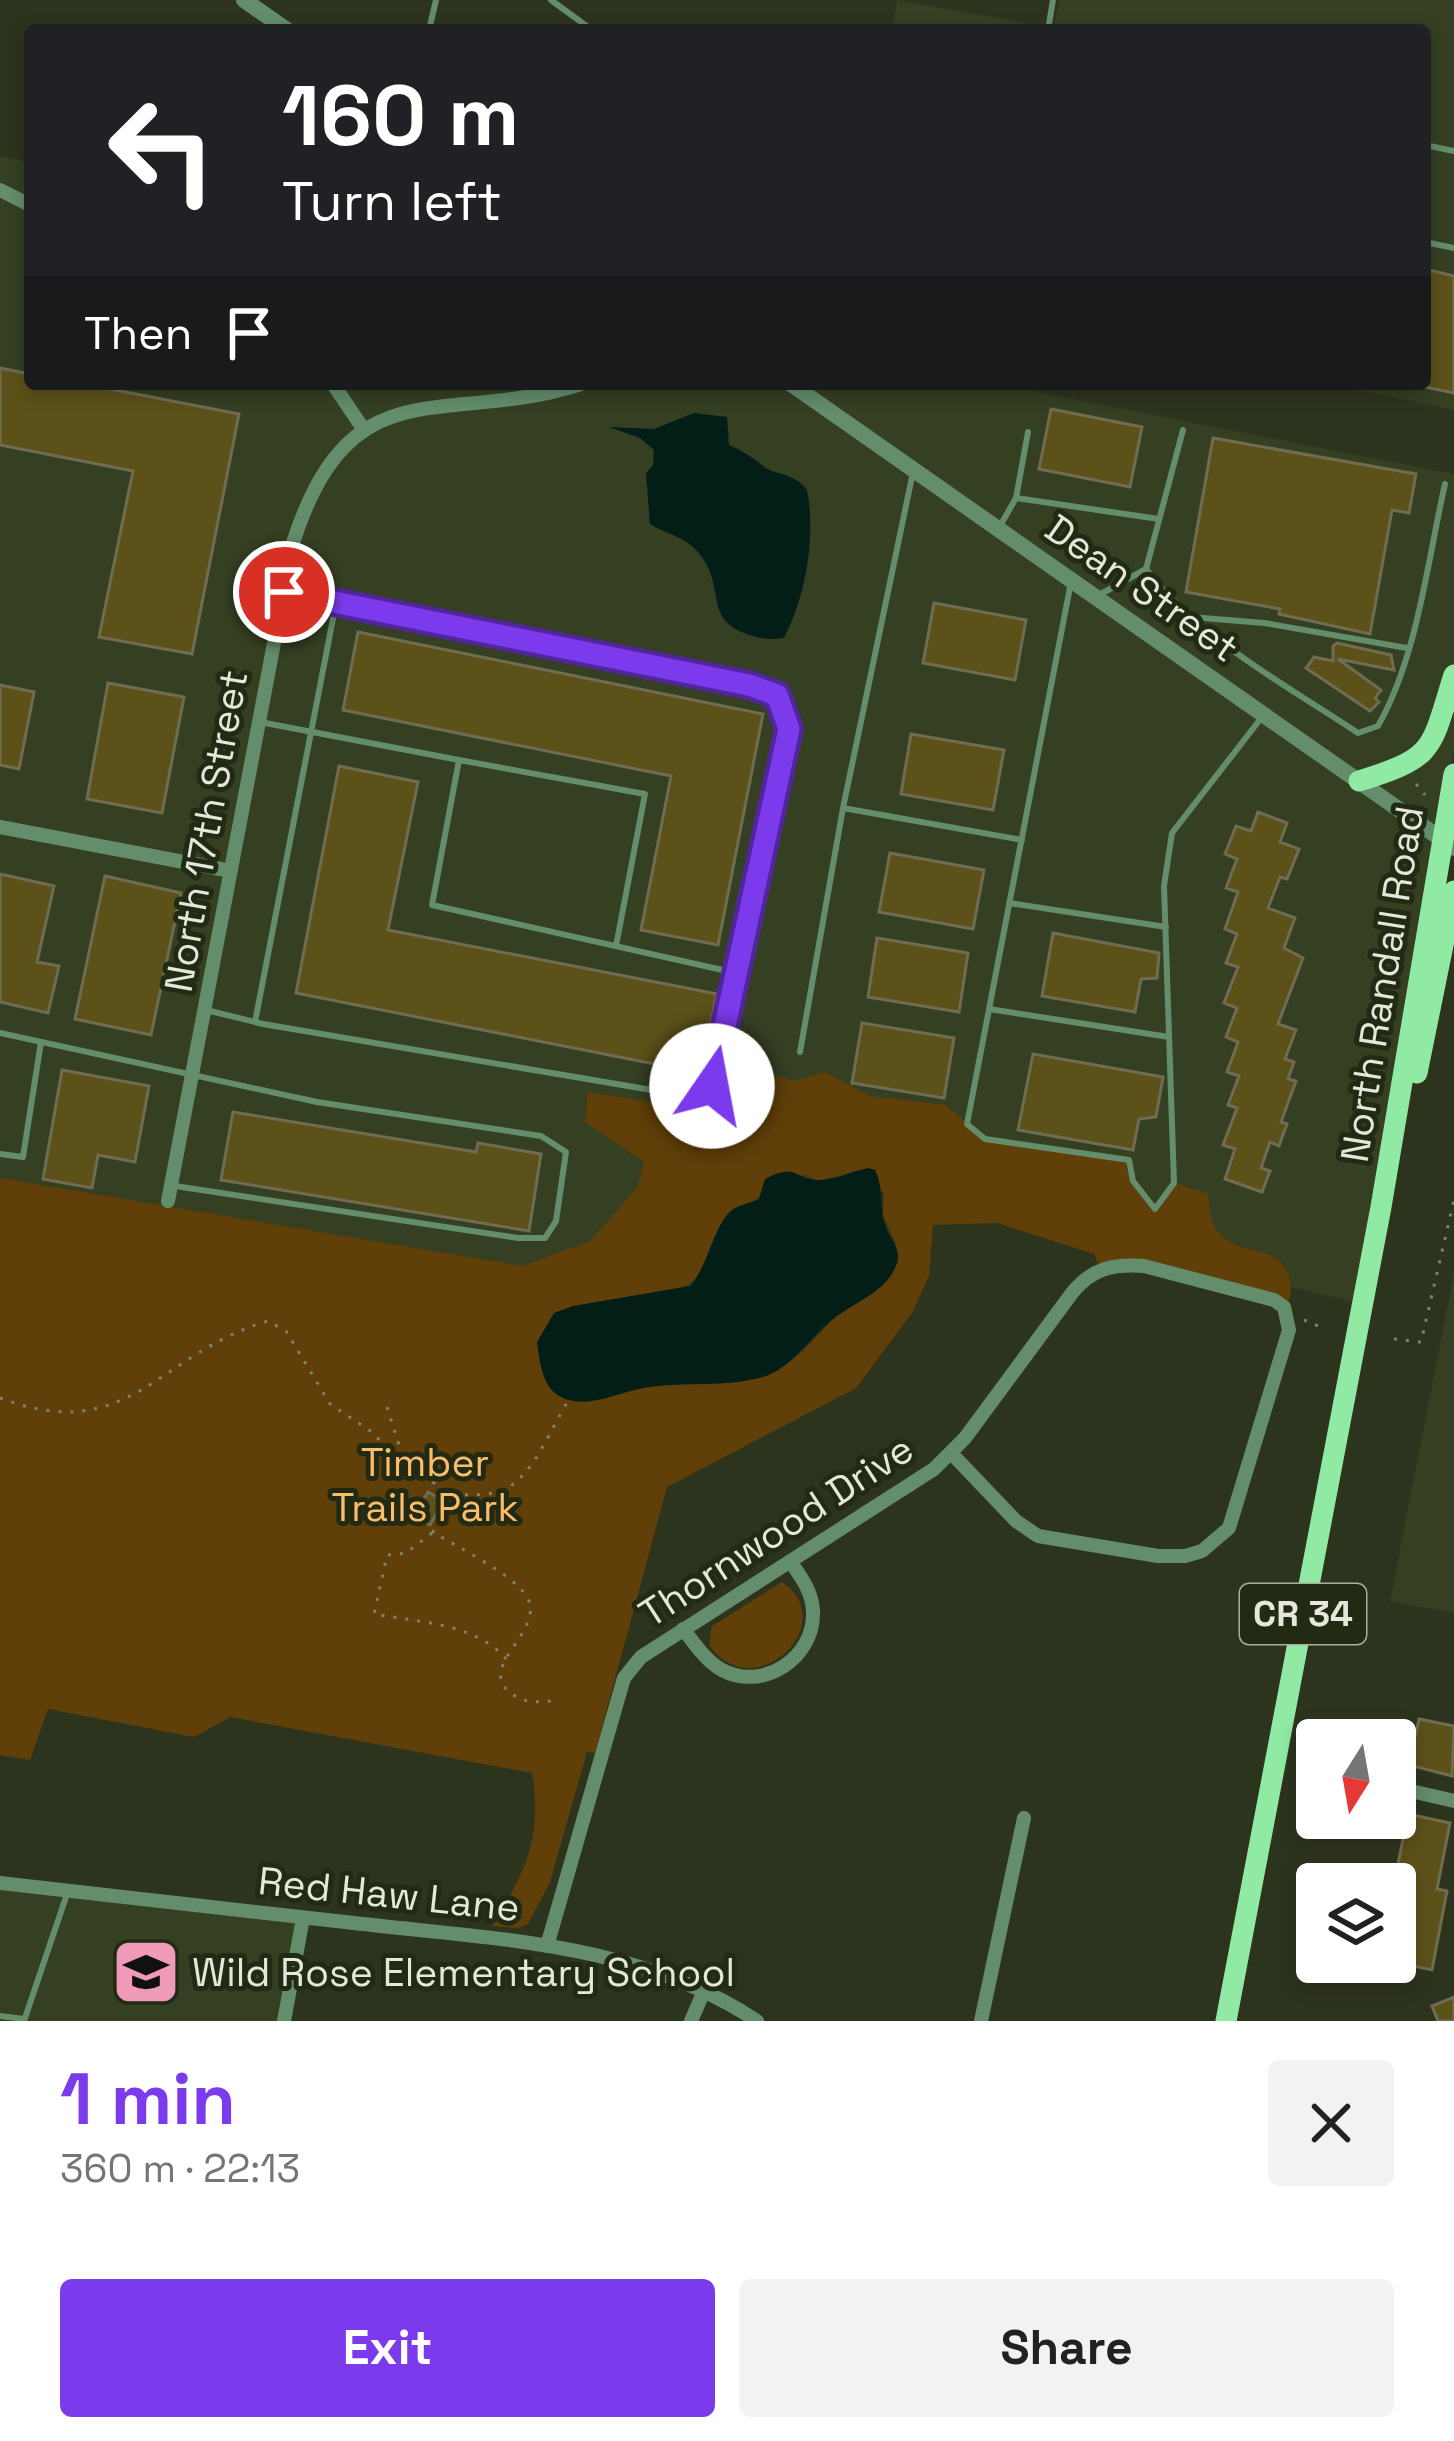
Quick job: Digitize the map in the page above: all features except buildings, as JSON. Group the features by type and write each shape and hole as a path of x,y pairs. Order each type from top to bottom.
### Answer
{"main road":[{"path":"1359,782 1408,766 1429,749 1454,675"},
{"name":"North Randall Road","path":"1226,2021 1382,1207 1448,844 1454,774"},
{"name":"North Randall Road","path":"1382,1207 1418,1066 1454,891"},
{"name":"North Randall Road","path":"1418,1066 1438,1028 1454,959"}],"street":[{"path":"244,0 278,24"},
{"path":"337,390 364,430"},
{"name":"North 17th Street","path":"170,1193 284,592 305,504 320,475 364,430 420,407 563,390"},
{"name":"Dean Street","path":"799,390 1448,844"},
{"path":"0,827 231,871"},
{"name":"Thornwood Drive","path":"548,1946 624,1678 641,1657 952,1454 1083,1280 1104,1268 1144,1266 1274,1300 1284,1307 1289,1330 1229,1528 1202,1551 1158,1556 1038,1536 1016,1521 952,1454"},
{"path":"683,1630 706,1658 730,1673 757,1676 784,1667 803,1648 813,1622 810,1594 790,1561"},
{"path":"1416,1792 1454,1801"},
{"path":"981,2021 1024,1818"},
{"name":"Red Haw Lane","path":"0,1883 548,1946 618,1960 704,1991 757,2021"},
{"path":"284,2021 303,1918"},
{"path":"691,2021 704,1991"}],"lane":[{"path":"551,0 584,24"},
{"path":"1096,596 1146,569 1183,430"},
{"path":"998,528 1016,498 1028,433"},
{"path":"800,1052 843,808 913,470"},
{"path":"1146,569 1189,617 1358,733 1378,726 1390,704 1445,484"},
{"path":"1016,498 1159,519"},
{"path":"1072,579 967,1124 985,1138 1129,1160 1133,1181 1155,1209 1174,1183 1164,886 1172,833 1264,714"},
{"path":"206,1010 693,1097 712,1086 789,729 777,695 749,685 284,592"},
{"path":"255,1022 336,603"},
{"path":"1189,617 1264,623 1407,648"},
{"path":"259,722 645,794 616,946"},
{"path":"459,760 432,905 736,973"},
{"path":"843,808 1022,840"},
{"path":"1010,903 1166,926"},
{"path":"989,1010 1169,1037"},
{"path":"0,1033 317,1102 541,1136 566,1152 556,1221 545,1238 170,1193"},
{"path":"0,1154 23,1157 41,1042"},
{"path":"0,2016 24,2020 68,1891"}],"path":[{"path":"1416,784 1425,795"},
{"path":"1394,1339 1421,1342 1454,1200"},
{"path":"0,1398 43,1412 92,1411 147,1388 238,1330 268,1321 286,1331 330,1404 372,1432 406,1469 451,1497 489,1495 521,1478 567,1403"},
{"path":"387,1407 406,1469"},
{"path":"451,1497 433,1532 406,1552 387,1555 374,1615 469,1634 506,1659"},
{"path":"433,1532 512,1582 528,1598 532,1613 500,1677 505,1688 526,1703 553,1701"}],"shaded area":[{"path":"897,0 1032,24 893,24"},
{"path":"1059,0 1454,0 1454,410 1358,390 1431,390 1431,24 1055,24"},
{"path":"0,156 24,161 24,390 785,390 1435,841 1354,1302 860,1186 711,1298 0,1178"},
{"path":"802,390 1027,390 1454,474 1454,748 1438,833"},
{"path":"1454,1273 1454,1613 1390,1601"},
{"name":"Wild Rose Elementary School","path":"0,1889 304,1923 281,2021 0,2021"}],"green space":[{"name":"Timber Trails Park","path":"740,1065 795,1081 824,1072 870,1096 946,1105 985,1139 1129,1160 1133,1181 1155,1208 1174,1183 1208,1194 1212,1220 1222,1236 1282,1264 1291,1296 1284,1307 1144,1266 1100,1270 1094,1254 997,1223 933,1225 929,1276 912,1313 856,1388 667,1487 595,1753 587,1752 550,1882 528,1924 518,1928 492,1926 514,1888 533,1836 532,1773 230,1717 194,1737 48,1709 30,1760 0,1755 0,1178 523,1266 590,1241 637,1188 644,1162 585,1122 588,1092 706,1107","holes":["868,1168 884,1194 883,1216 896,1244 872,1294 834,1318 802,1352 766,1376 692,1383 674,1290 699,1274 724,1224 762,1190 807,1174 817,1181"]},
{"path":"782,1582 798,1599 803,1618 798,1637 768,1664 748,1668 728,1662 709,1645 712,1626"}],"water":[{"path":"694,413 727,417 729,445 797,480 807,490 807,566 784,638 752,636 725,620 698,552 650,524 646,473 653,465 654,450 640,438 609,427 654,429"},
{"path":"868,1168 878,1178 885,1225 898,1252 896,1266 885,1283 833,1319 784,1366 749,1380 659,1386 593,1401 563,1398 550,1388 537,1342 554,1313 690,1286 726,1216 759,1199 765,1179 790,1172 826,1180"}],"place":[{"name":"Wild Rose Elementary School","path":"146,1972"}],"route":[{"path":"284,592 749,685 777,695 789,729 712,1086"}]}
